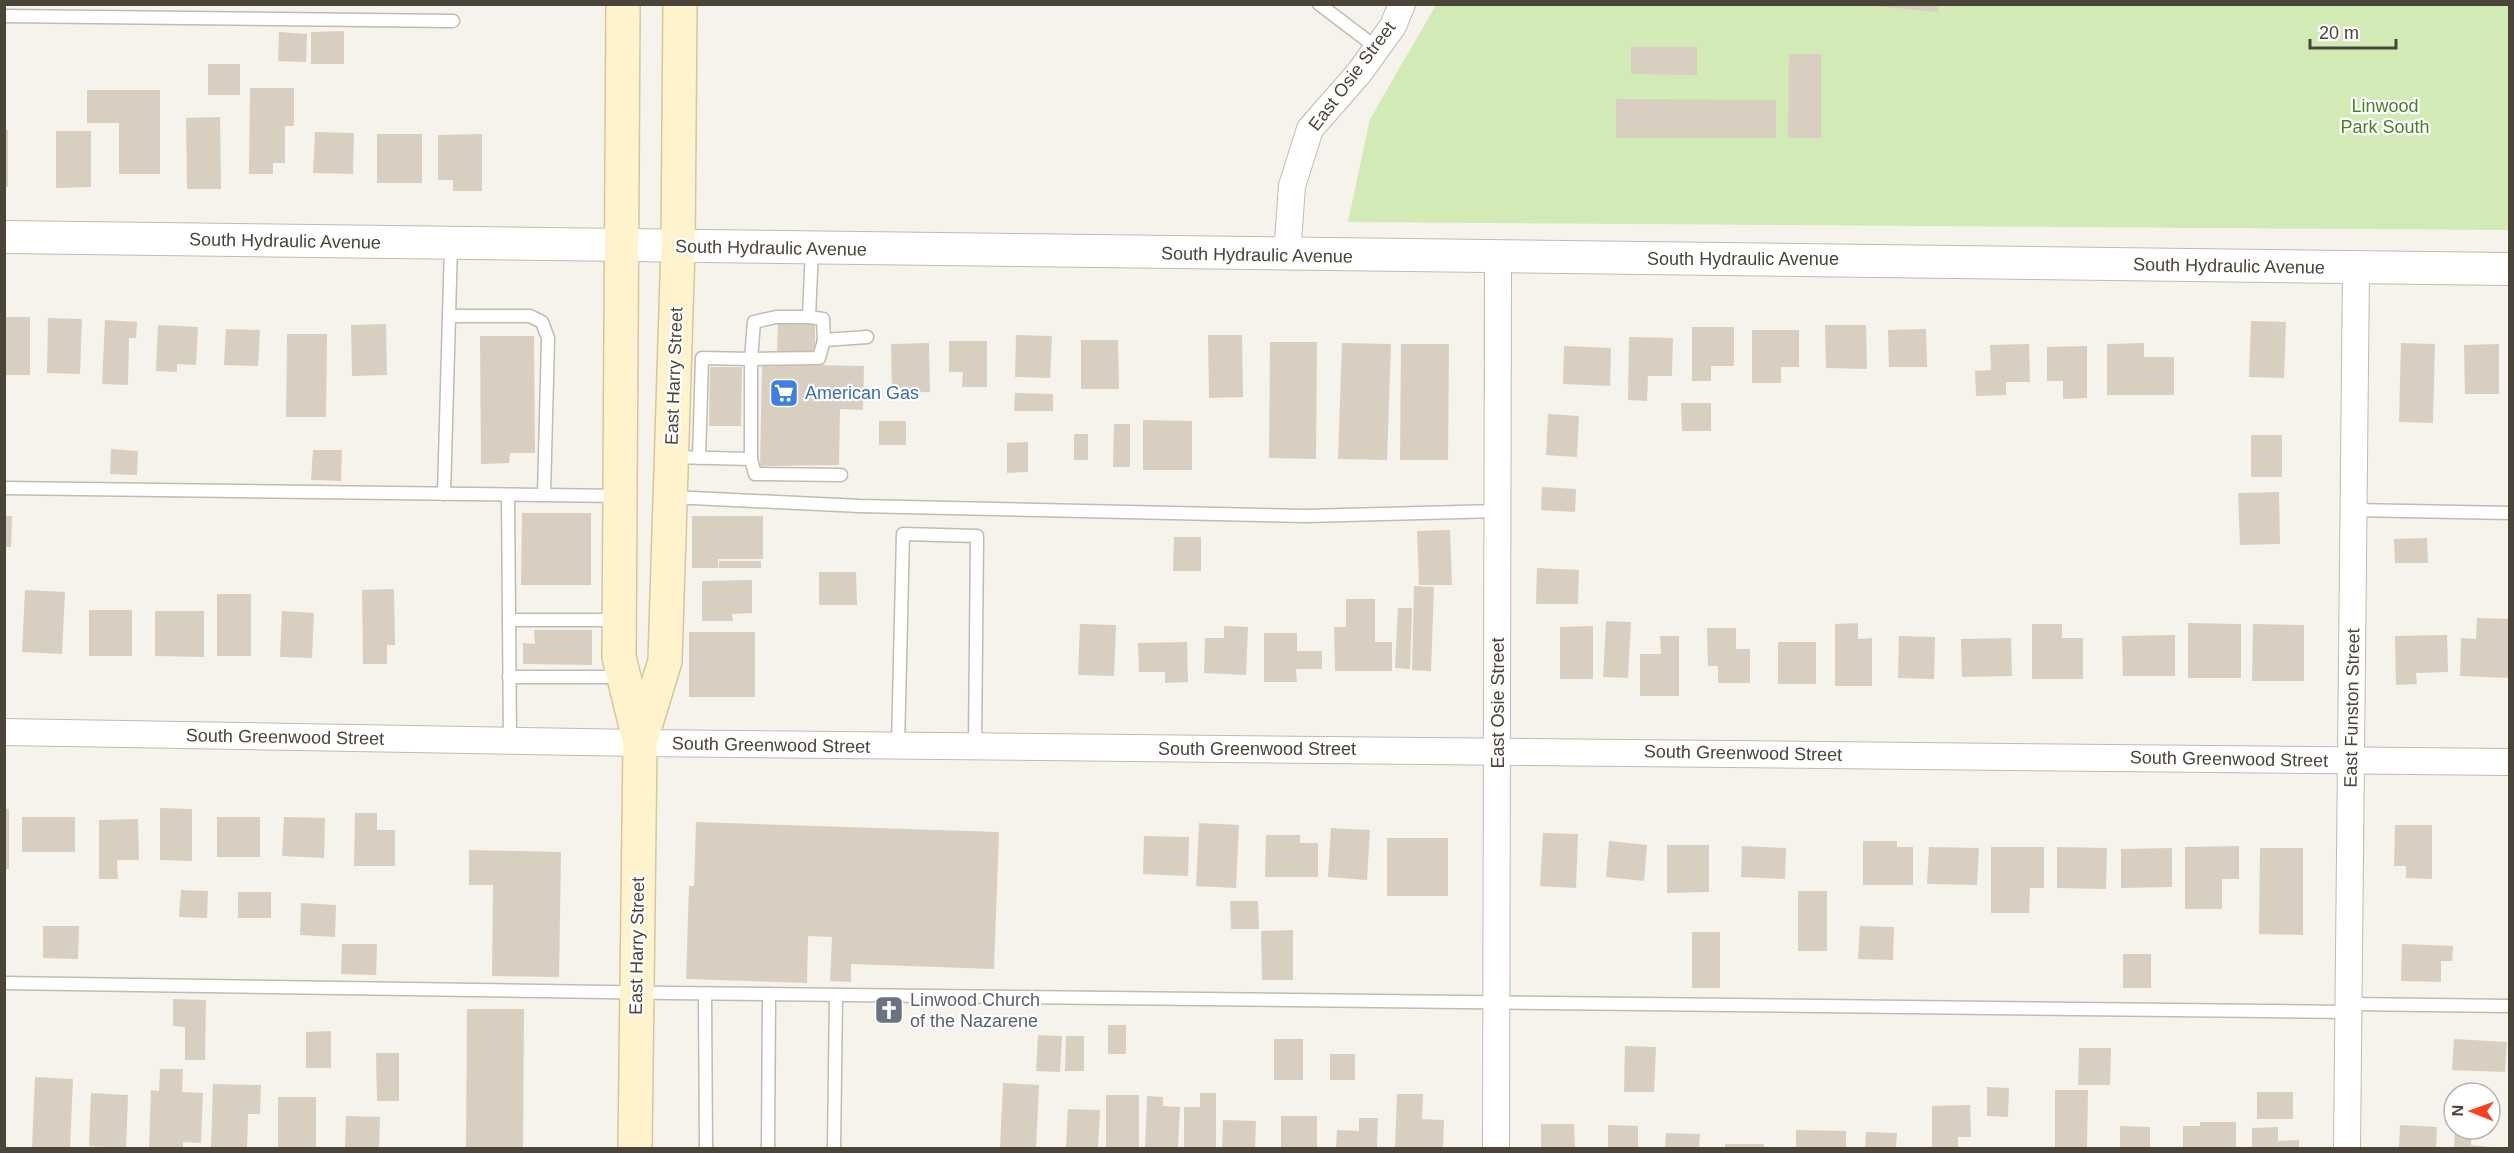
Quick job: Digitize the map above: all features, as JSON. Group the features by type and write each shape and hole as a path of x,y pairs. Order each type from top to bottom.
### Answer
{"main road":[{"name":"East Harry Street","path":"622,4 619,657 639,743 635,1149"},
{"name":"East Harry Street","path":"639,743 666,661 671,497 685,457 688,358 678,247 680,4"}],"street":[{"name":"East Osie Street","path":"1287,255 1292,186 1310,129 1359,74 1393,26 1402,4"},
{"name":"South Hydraulic Avenue","path":"4,237 1498,258 1982,261 2510,269"},
{"name":"East Osie Street","path":"1496,1149 1498,258"},
{"name":"East Funston Street","path":"2347,1149 2356,268"},
{"name":"South Greenwood Street","path":"4,732 639,743 2510,762"}],"lane":[{"path":"1319,4 1377,48"},
{"path":"4,16 453,21"},
{"path":"444,494 451,243"},
{"path":"809,317 812,249"},
{"path":"449,316 530,316 542,322 548,338 544,495"},
{"path":"688,358 751,358 819,358 824,339 824,319 776,316 754,322 751,358 751,459 755,474 841,474"},
{"path":"824,339 867,337"},
{"path":"685,457 751,459"},
{"path":"4,488 620,496"},
{"path":"508,495 510,741"},
{"path":"671,497 860,506 1306,516 1498,511"},
{"path":"2354,510 2510,513"},
{"path":"898,746 903,534 977,536 975,746"},
{"path":"509,620 619,620"},
{"path":"510,677 624,677"},
{"path":"4,983 1497,1003 2349,1008 2510,1006"},
{"path":"705,994 706,1149"},
{"path":"768,1149 769,994"},
{"path":"834,1149 836,995"}],"green space":[{"name":"Linwood Park South","path":"1436,5 2509,5 2509,230 1348,222 1370,119"}],"building":[{"path":"1854,4 1939,4 1938,12"},
{"path":"344,31 344,64 311,64 311,32"},
{"path":"279,32 307,34 306,62 278,61"},
{"path":"1631,47 1697,47 1697,75 1631,74"},
{"path":"1789,54 1821,54 1821,138 1788,138"},
{"path":"208,64 240,64 240,95 208,95"},
{"path":"250,88 294,88 294,126 285,126 285,163 273,163 273,174 249,174"},
{"path":"87,90 160,90 160,174 119,174 119,123 87,123"},
{"path":"1616,99 1776,100 1776,138 1616,138"},
{"path":"220,117 221,189 187,189 186,118"},
{"path":"4,130 8,130 8,187 4,187"},
{"path":"56,131 91,131 91,187 56,188"},
{"path":"315,132 354,133 353,174 313,173"},
{"path":"377,134 422,134 422,183 377,183"},
{"path":"482,134 482,191 453,191 453,180 438,180 438,135"},
{"path":"4,317 30,317 30,375 4,375"},
{"path":"48,318 82,319 80,374 47,373"},
{"path":"105,320 137,322 136,338 129,338 128,385 102,384"},
{"path":"2251,321 2286,322 2284,378 2249,377"},
{"path":"778,323 815,324 815,355 777,354"},
{"path":"386,324 387,375 352,376 351,325"},
{"path":"158,325 198,327 196,365 177,364 177,372 156,371"},
{"path":"1825,325 1866,325 1867,369 1826,368"},
{"path":"1692,327 1734,327 1734,366 1711,366 1711,381 1692,381"},
{"path":"226,329 260,330 258,366 224,365"},
{"path":"1926,329 1927,367 1889,367 1888,330"},
{"path":"1752,330 1799,330 1799,367 1781,367 1781,383 1752,383"},
{"path":"287,334 327,334 326,417 286,417"},
{"path":"1016,335 1052,336 1050,378 1015,377"},
{"path":"1208,335 1242,335 1243,397 1209,398"},
{"path":"480,336 534,336 535,453 510,453 509,463 481,464"},
{"path":"1629,337 1673,338 1672,376 1648,376 1647,401 1628,400"},
{"path":"1081,340 1118,340 1119,389 1081,389"},
{"path":"949,341 987,341 987,387 962,387 963,372 949,372"},
{"path":"1270,342 1317,342 1316,459 1269,458"},
{"path":"929,343 930,392 892,393 891,344"},
{"path":"1342,343 1391,344 1387,460 1338,459"},
{"path":"2144,343 2144,357 2174,357 2174,395 2107,395 2107,344"},
{"path":"2401,343 2435,344 2433,423 2399,422"},
{"path":"1401,344 1449,344 1448,460 1400,460"},
{"path":"2029,344 2030,382 2006,382 2006,395 1976,396 1975,371 1991,370 1990,345"},
{"path":"2499,344 2499,394 2465,394 2464,345"},
{"path":"1564,346 1611,348 1610,386 1563,384"},
{"path":"2087,346 2087,398 2063,399 2063,381 2047,381 2047,347"},
{"path":"762,364 864,366 863,410 840,409 839,465 760,466"},
{"path":"710,367 742,367 741,426 709,426"},
{"path":"1015,393 1053,394 1053,411 1014,411"},
{"path":"1681,403 1711,403 1711,431 1682,431"},
{"path":"1548,414 1579,416 1577,457 1546,455"},
{"path":"1143,420 1192,421 1192,470 1143,470"},
{"path":"879,421 906,421 906,445 879,445"},
{"path":"1114,424 1130,424 1130,467 1113,467"},
{"path":"1074,434 1088,434 1088,460 1074,460"},
{"path":"2251,435 2282,435 2282,477 2251,477"},
{"path":"1028,442 1028,472 1007,473 1007,443"},
{"path":"111,449 138,451 137,475 110,474"},
{"path":"313,450 342,450 341,481 311,480"},
{"path":"1542,487 1576,489 1575,512 1541,510"},
{"path":"2279,492 2280,544 2240,545 2238,493"},
{"path":"522,513 591,513 591,585 521,585"},
{"path":"4,516 12,516 11,547 4,547"},
{"path":"692,516 763,516 763,559 718,559 718,568 692,568"},
{"path":"1450,530 1452,585 1419,585 1417,531"},
{"path":"1174,537 1201,537 1201,571 1173,571"},
{"path":"2427,538 2428,563 2395,563 2394,539"},
{"path":"719,561 761,561 761,568 719,568"},
{"path":"1537,568 1579,570 1578,604 1536,604"},
{"path":"819,572 856,572 857,605 819,605"},
{"path":"752,580 752,613 732,614 733,621 702,621 702,581"},
{"path":"1414,586 1434,587 1431,671 1412,670"},
{"path":"394,589 395,645 387,645 387,664 363,664 362,590"},
{"path":"25,590 65,592 62,654 22,652"},
{"path":"217,594 251,594 251,656 217,656"},
{"path":"1346,599 1375,599 1375,642 1392,642 1392,671 1335,671 1334,627 1346,627"},
{"path":"1398,608 1412,608 1410,669 1395,668"},
{"path":"89,610 132,610 132,656 89,656"},
{"path":"155,611 204,611 204,657 155,656"},
{"path":"282,611 314,613 312,658 280,657"},
{"path":"2477,618 2510,619 2510,678 2460,676 2461,638 2476,639"},
{"path":"1606,621 1631,622 1628,678 1603,677"},
{"path":"1858,623 1858,639 1872,638 1872,686 1835,686 1835,624"},
{"path":"2188,623 2241,624 2241,678 2188,678"},
{"path":"1080,624 1116,625 1114,676 1078,675"},
{"path":"2032,624 2062,624 2062,638 2083,638 2083,679 2032,679"},
{"path":"2253,624 2304,625 2304,681 2252,681"},
{"path":"1224,626 1248,627 1246,675 1204,673 1205,638 1224,638"},
{"path":"1593,626 1593,679 1560,679 1560,627"},
{"path":"1707,628 1736,628 1736,649 1750,649 1750,683 1718,683 1718,666 1708,666"},
{"path":"534,630 592,630 592,665 523,664 523,643 535,644"},
{"path":"689,632 755,632 755,697 689,697"},
{"path":"1264,633 1297,633 1297,651 1322,651 1322,669 1296,669 1297,682 1264,682"},
{"path":"2175,635 2175,676 2123,676 2122,636"},
{"path":"2447,635 2448,672 2416,673 2417,684 2396,685 2395,636"},
{"path":"1660,636 1679,636 1679,696 1640,696 1640,654 1661,654"},
{"path":"1899,636 1935,637 1934,679 1898,678"},
{"path":"2011,638 2012,676 1962,677 1961,639"},
{"path":"1187,642 1188,682 1165,683 1165,672 1139,672 1138,643"},
{"path":"1778,642 1816,642 1816,684 1778,684"},
{"path":"160,808 192,809 192,861 160,860"},
{"path":"4,809 9,809 9,869 4,869"},
{"path":"355,813 377,813 377,830 395,830 395,866 354,866"},
{"path":"22,817 75,817 75,852 22,852"},
{"path":"217,817 260,817 260,857 217,857"},
{"path":"284,817 325,818 324,858 282,856"},
{"path":"138,819 139,860 117,860 118,879 99,879 99,820"},
{"path":"696,822 999,832 994,969 851,964 851,982 830,981 832,937 808,936 807,983 686,979 689,886 694,886"},
{"path":"1199,823 1239,825 1236,888 1196,886"},
{"path":"2395,825 2432,825 2432,879 2406,878 2406,866 2394,866"},
{"path":"1331,828 1370,830 1367,880 1328,877"},
{"path":"1543,833 1578,834 1576,888 1540,886"},
{"path":"1266,835 1300,835 1300,843 1318,843 1318,877 1265,877"},
{"path":"1144,836 1189,837 1188,876 1143,874"},
{"path":"1387,838 1448,838 1448,896 1387,896"},
{"path":"1609,841 1647,845 1644,881 1606,877"},
{"path":"1863,841 1897,841 1897,847 1913,847 1913,885 1863,885"},
{"path":"1667,845 1709,845 1709,892 1667,893"},
{"path":"1742,846 1786,848 1785,879 1741,877"},
{"path":"2239,846 2239,879 2222,879 2222,909 2185,909 2185,847"},
{"path":"1929,847 1979,848 1977,885 1927,884"},
{"path":"1991,847 2044,847 2044,888 2030,888 2029,913 1991,913"},
{"path":"2057,847 2107,848 2106,889 2057,888"},
{"path":"2172,848 2172,887 2121,888 2121,849"},
{"path":"2260,848 2303,848 2303,935 2259,934"},
{"path":"469,850 561,852 559,977 492,976 493,885 469,885"},
{"path":"181,890 208,891 207,918 179,917"},
{"path":"1798,891 1827,891 1827,951 1798,951"},
{"path":"238,892 271,892 271,918 238,918"},
{"path":"1230,901 1258,901 1259,929 1231,929"},
{"path":"301,903 336,905 335,937 300,935"},
{"path":"43,926 79,926 78,959 43,958"},
{"path":"1860,926 1894,927 1893,960 1858,959"},
{"path":"1293,930 1293,980 1262,980 1261,931"},
{"path":"1692,932 1720,932 1720,988 1692,988"},
{"path":"342,944 377,944 376,975 341,974"},
{"path":"2402,944 2453,946 2452,961 2441,961 2441,982 2401,981"},
{"path":"2123,954 2151,954 2151,988 2123,988"},
{"path":"173,999 206,1000 205,1060 185,1060 185,1027 173,1026"},
{"path":"467,1009 524,1009 523,1148 466,1148"},
{"path":"1108,1025 1126,1025 1126,1054 1108,1054"},
{"path":"331,1031 331,1068 306,1068 306,1032"},
{"path":"1038,1035 1062,1036 1060,1072 1036,1071"},
{"path":"1066,1036 1084,1036 1084,1071 1065,1071"},
{"path":"1274,1039 1303,1039 1303,1080 1274,1080"},
{"path":"2454,1039 2507,1042 2505,1072 2452,1070"},
{"path":"1625,1046 1656,1047 1654,1092 1624,1092"},
{"path":"2079,1048 2111,1048 2110,1085 2078,1085"},
{"path":"376,1053 399,1053 399,1101 377,1101"},
{"path":"1330,1054 1355,1054 1355,1080 1330,1080"},
{"path":"160,1069 183,1069 182,1092 203,1093 201,1143 183,1142 183,1148 149,1148 151,1090 159,1091"},
{"path":"35,1077 73,1079 70,1148 32,1148"},
{"path":"1003,1083 1039,1085 1036,1148 1000,1148"},
{"path":"213,1084 261,1085 260,1114 248,1114 247,1148 211,1147"},
{"path":"1987,1087 2009,1088 2008,1117 1987,1116"},
{"path":"2055,1090 2088,1090 2087,1148 2055,1148"},
{"path":"2257,1092 2293,1092 2293,1119 2257,1119"},
{"path":"91,1093 128,1095 126,1148 89,1146"},
{"path":"1200,1093 1216,1093 1216,1148 1184,1148 1184,1107 1200,1107"},
{"path":"1397,1094 1423,1094 1422,1119 1444,1120 1443,1148 1395,1148"},
{"path":"1106,1095 1139,1095 1139,1148 1106,1148"},
{"path":"1147,1096 1163,1097 1163,1106 1180,1107 1178,1148 1145,1148"},
{"path":"278,1097 316,1097 316,1148 278,1148"},
{"path":"1970,1105 1971,1137 1958,1137 1958,1148 1932,1148 1932,1106"},
{"path":"1068,1109 1100,1110 1098,1148 1066,1148"},
{"path":"346,1116 380,1117 379,1148 345,1148"},
{"path":"1281,1116 1317,1116 1317,1148 1281,1148"},
{"path":"1359,1118 1378,1118 1377,1148 1336,1148 1337,1130 1359,1131"},
{"path":"1223,1120 1256,1121 1255,1148 1222,1148"},
{"path":"2200,1122 2236,1122 2236,1148 2183,1148 2183,1126 2200,1126"},
{"path":"1541,1124 1574,1124 1575,1148 1541,1148"},
{"path":"1608,1125 1638,1126 1638,1148 1608,1148"},
{"path":"2400,1125 2437,1127 2436,1148 2399,1148"},
{"path":"2120,1126 2150,1127 2150,1148 2120,1148"},
{"path":"2278,1127 2278,1141 2299,1140 2299,1148 2252,1148 2252,1128"},
{"path":"1796,1130 1846,1131 1846,1148 1796,1148"},
{"path":"1866,1132 1897,1133 1896,1148 1865,1148"},
{"path":"1666,1133 1700,1134 1699,1148 1665,1148"},
{"path":"2454,1141 2471,1141 2471,1145 2500,1148 2454,1148"},
{"path":"1725,1144 1764,1144 1764,1148 1725,1148"}],"place":[{"name":"American Gas","path":"784,393"},
{"name":"Linwood Church of the Nazarene","path":"889,1010"}]}
